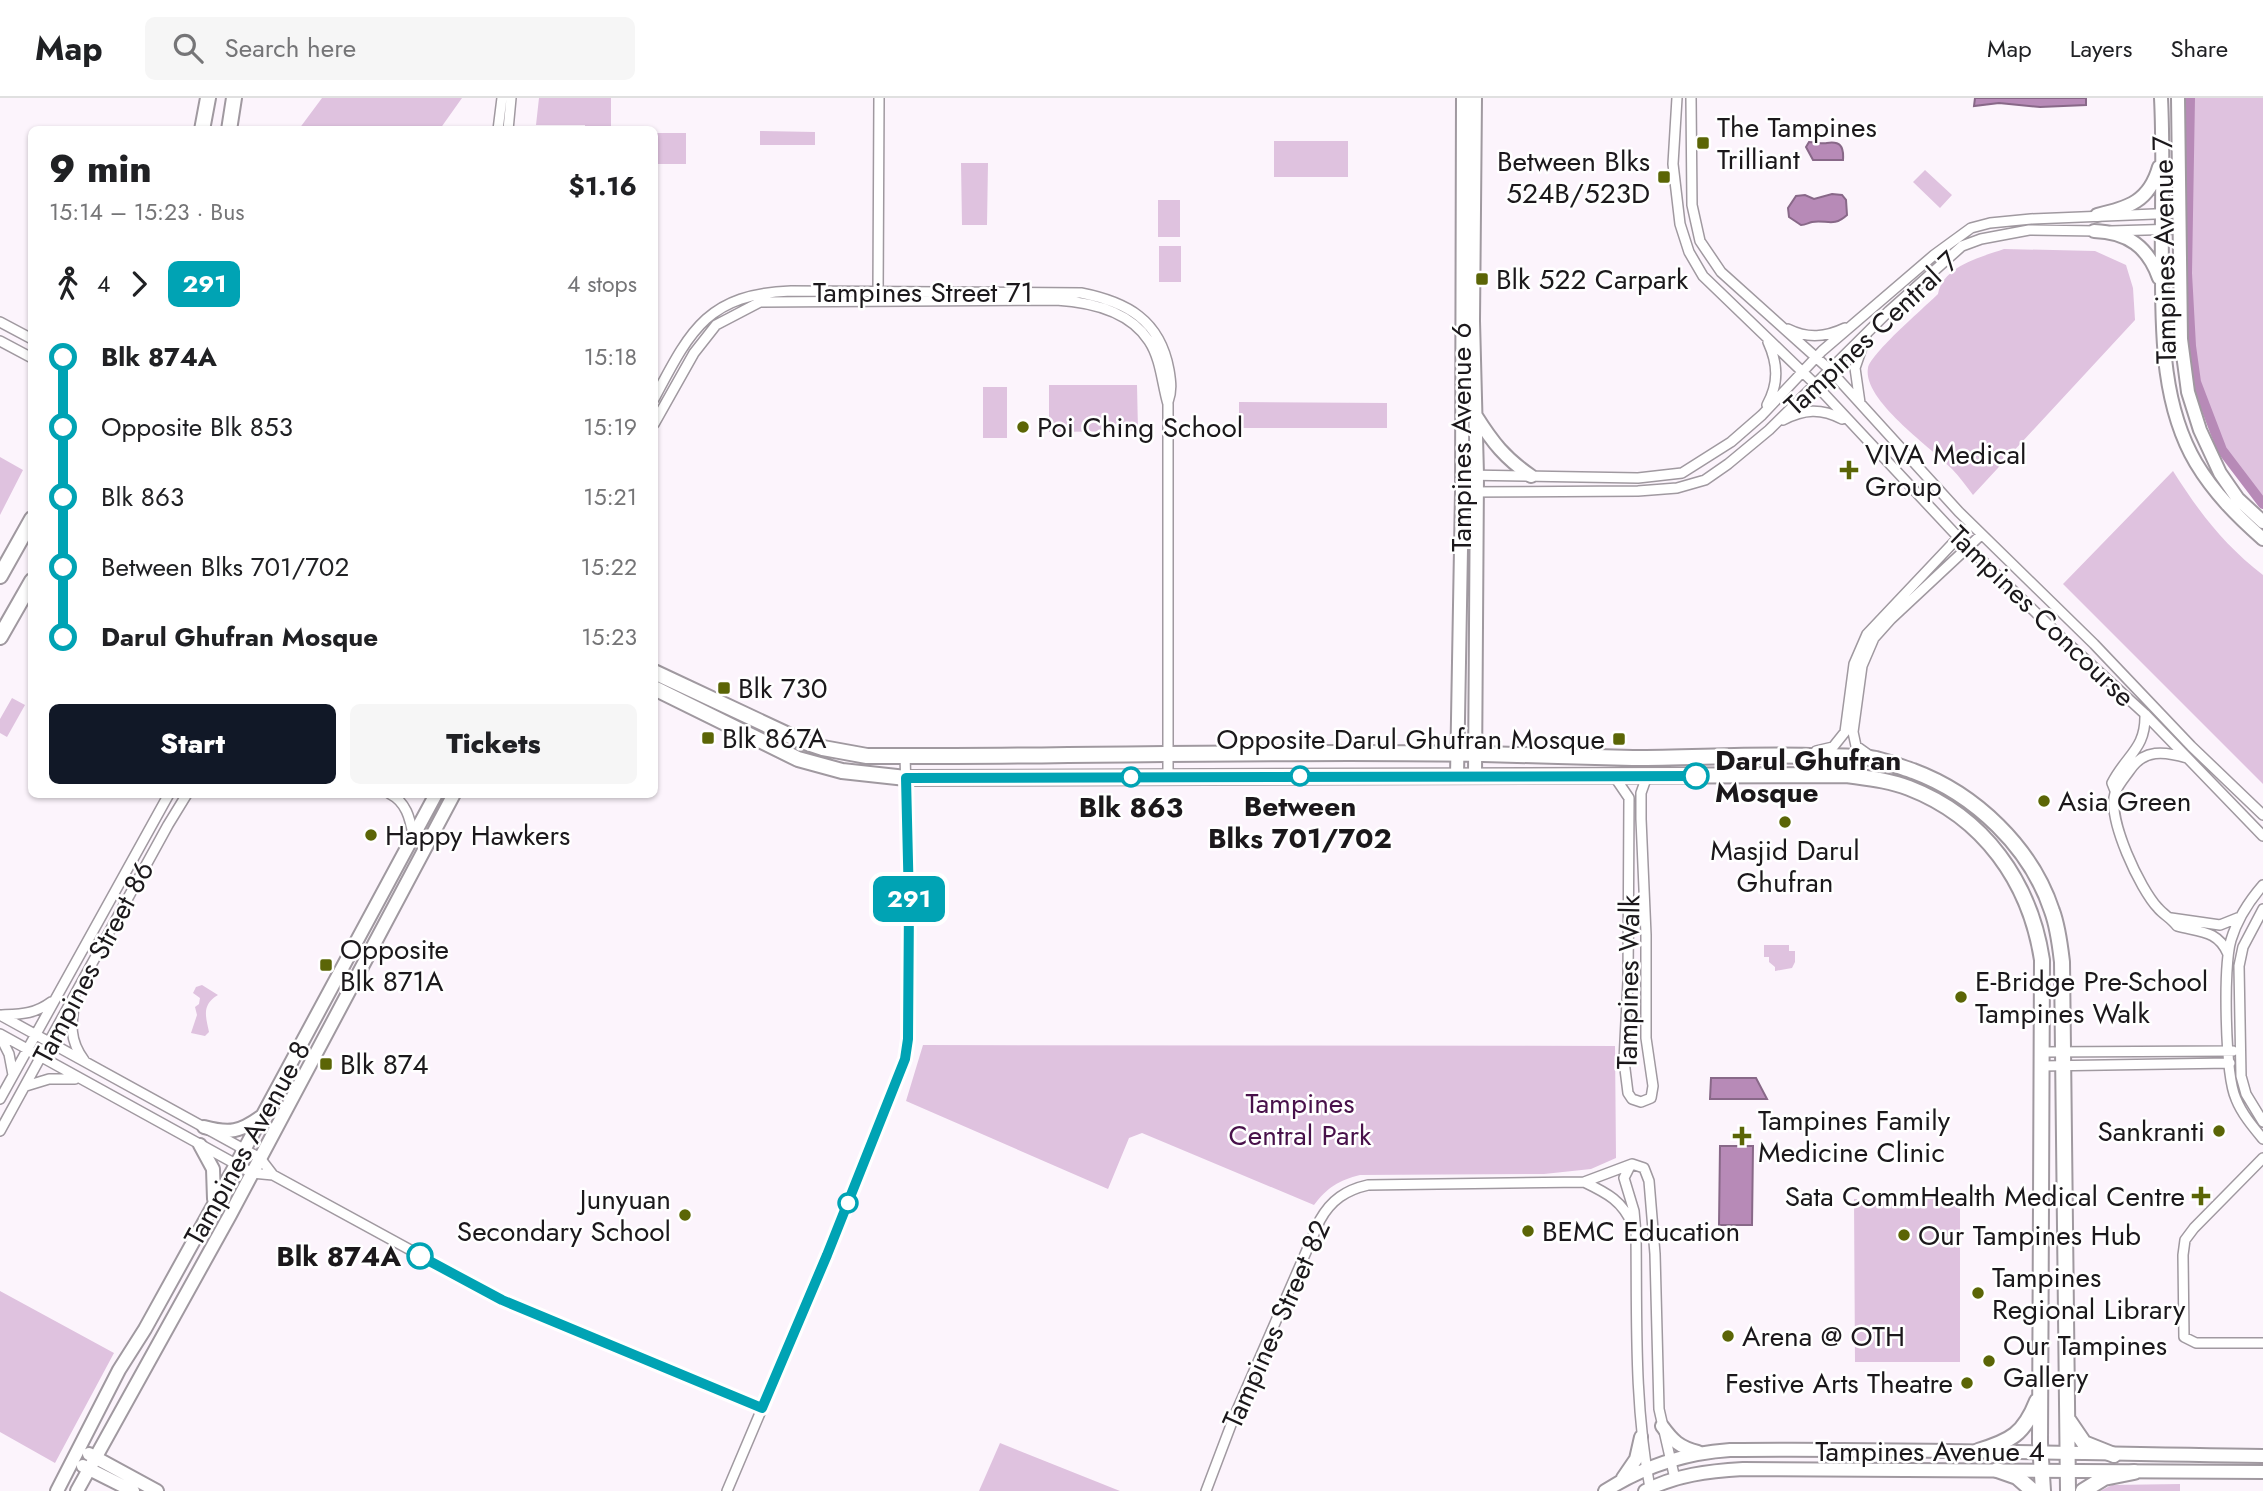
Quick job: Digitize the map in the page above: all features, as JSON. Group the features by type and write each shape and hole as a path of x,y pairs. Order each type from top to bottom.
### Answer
{"main road":[{"path":"203,126 208,98"},
{"path":"230,126 234,98"},
{"path":"0,576 28,526"},
{"path":"0,637 28,588"},
{"path":"658,674 799,740 823,748 867,756 1474,754 1634,758 1787,755 1875,759 1916,772 1950,789 1998,826 2020,850 2052,908 2060,942 2063,962 2068,1491"},
{"path":"658,690 798,759 842,771 906,778 1846,775 1886,781 1934,799 1984,836 2011,869 2035,923 2042,960 2043,1491"},
{"path":"1634,758 1643,765 1647,776"},
{"path":"1978,1451 2017,1435 2031,1416 2041,1390"},
{"path":"2067,1409 2070,1424 2081,1440 2095,1449 2114,1455"},
{"path":"1997,1470 2021,1480 2033,1491"},
{"path":"2083,1491 2104,1478 2134,1472"}],"street":[{"path":"498,126 502,98"},
{"path":"508,126 511,98"},
{"path":"878,296 879,98"},
{"name":"Tampines Avenue 6","path":"1457,776 1462,492 1462,98"},
{"name":"Tampines Avenue 6","path":"1475,98 1475,776"},
{"name":"Tampines Concourse","path":"1677,98 1673,164 1680,224 1689,253 1703,276 1815,384 1958,537 2145,715 2263,836"},
{"name":"Tampines Concourse","path":"1691,98 1692,205 1700,241 1721,272 1829,369 1971,524 2263,815"},
{"name":"Tampines Avenue 7","path":"2161,98 2162,285 2166,373 2174,410 2196,462 2229,509 2263,539"},
{"name":"Tampines Avenue 7","path":"2178,98 2181,339 2188,392 2200,430 2220,473 2238,499 2263,522"},
{"path":"2097,215 2140,200 2155,177 2161,156"},
{"name":"Tampines Central 7","path":"1462,475 1575,479 1638,478 1682,473 1731,442 1854,324 1934,255 1971,228 1990,223 2097,215 2179,213"},
{"name":"Tampines Central 7","path":"1462,492 1588,493 1677,488 1706,480 1773,426 1829,369 1962,246 1981,239 2029,230 2179,229"},
{"path":"2094,231 2117,234 2139,245 2151,258 2162,285"},
{"name":"Tampines Street 71","path":"658,392 685,344 719,308 737,299 765,292 1056,300 1081,302 1120,315 1149,341 1158,361 1168,404 1168,777"},
{"name":"Tampines Street 71","path":"658,417 694,353 716,325 732,315 761,302 878,296"},
{"name":"Tampines Central 7","path":"1772,320 1804,335 1829,335 1854,324"},
{"path":"0,322 28,337"},
{"path":"1860,405 1855,368 1869,331"},
{"name":"Tampines Concourse","path":"1762,415 1777,381 1776,364 1764,334"},
{"path":"0,341 28,356"},
{"name":"Tampines Central 7","path":"1773,426 1801,411 1813,410 1833,414 1850,423"},
{"path":"1476,416 1509,461 1531,476"},
{"path":"1787,755 1824,750 1839,742 1845,732 1854,664 1867,634 1971,524"},
{"path":"1875,759 1856,746 1853,739 1862,666 1867,650 1891,619 1982,535"},
{"path":"2145,715 2144,737 2112,783 2116,793 2115,813 2126,848 2148,894 2158,908 2177,926 2220,938 2228,954"},
{"path":"2116,793 2136,760 2150,753 2168,752 2187,759"},
{"path":"727,1491 827,1255 905,1059 908,1039 909,917 905,755"},
{"name":"Tampines Walk","path":"1614,776 1629,798 1628,981 1624,1061 1628,1093 1641,1102 1649,1100 1653,1094 1646,1038 1646,935 1641,819 1641,793 1647,776"},
{"name":"Tampines Street 86","path":"0,1099 167,798"},
{"name":"Tampines Street 86","path":"0,1131 185,798"},
{"path":"397,798 409,813 413,835"},
{"name":"Tampines Avenue 8","path":"57,1491 119,1370 236,1165 434,798"},
{"name":"Tampines Avenue 8","path":"77,1491 252,1173 452,798"},
{"path":"2262,884 2241,916 2228,954 2227,1063 2235,1099 2263,1139"},
{"path":"2263,909 2243,947 2239,966 2239,1062 2246,1094 2263,1122"},
{"path":"2171,918 2220,925 2241,916"},
{"path":"76,992 71,1034 75,1048 88,1064"},
{"path":"0,1015 29,1014 53,1001"},
{"path":"0,1015 260,1158 273,1175"},
{"path":"0,1035 236,1165 252,1173 273,1175 502,1300 762,1408"},
{"path":"0,1035 9,1054 13,1077"},
{"path":"2042,1059 2239,1051"},
{"path":"2064,1058 2239,1062"},
{"path":"26,1086 59,1078 87,1082"},
{"path":"204,1127 223,1132 234,1131 264,1114"},
{"path":"200,1145 214,1169 213,1206"},
{"path":"2263,1158 2194,1228 2185,1240 2183,1255 2184,1337 2196,1343 2263,1343"},
{"path":"1632,1164 1644,1168 1649,1181 1655,1254 1657,1373 1662,1426 1675,1479"},
{"name":"Tampines Street 82","path":"1206,1491 1234,1417 1315,1231 1327,1208 1336,1199 1368,1185 1584,1182 1632,1164"},
{"name":"Tampines Street 82","path":"1632,1164 1624,1178 1632,1204 1636,1234 1637,1391 1647,1490"},
{"name":"Tampines Street 82","path":"1584,1182 1614,1197 1623,1208 1636,1234"},
{"path":"1662,1426 1680,1447 1701,1452"},
{"path":"1618,1483 1636,1459 1641,1437"},
{"name":"Tampines Avenue 4","path":"1605,1491 1670,1459 1701,1452 1738,1450 2263,1456"},
{"path":"76,1455 157,1491"},
{"path":"93,1463 132,1491"},
{"name":"Tampines Avenue 4","path":"1647,1490 1675,1479 1708,1472 1743,1469 2263,1472"}],"green space":[{"path":"322,98 462,98 442,126 301,126"},
{"path":"539,98 611,98 611,126 536,125"},
{"path":"2192,98 2263,98 2263,501 2239,472 2222,443 2200,382 2195,350 2192,283"},
{"path":"760,131 815,132 815,145 760,145"},
{"path":"658,133 686,133 686,164 658,164"},
{"path":"1274,141 1348,141 1348,177 1274,177"},
{"path":"961,163 988,163 987,225 962,225"},
{"path":"1925,170 1952,195 1940,208 1913,182"},
{"path":"1158,200 1180,200 1180,237 1158,237"},
{"path":"1159,246 1181,246 1181,282 1159,282"},
{"path":"2004,249 2095,251 2126,265 2133,288 2135,320 1973,495 1952,469 1887,408 1869,381 1868,368 1888,341 1938,294 1947,276 1974,259"},
{"path":"1049,385 1137,385 1138,431 1049,432"},
{"path":"983,387 1007,387 1007,438 983,438"},
{"path":"1239,402 1387,403 1387,428 1239,428"},
{"path":"0,457 23,470 0,515"},
{"path":"2173,471 2213,527 2236,552 2263,575 2263,784 2063,584"},
{"path":"12,698 25,705 7,737 0,733 0,719"},
{"path":"1764,945 1789,945 1789,951 1795,951 1792,968 1775,971 1769,957 1764,957"},
{"path":"202,985 218,995 207,1007 209,1032 205,1036 191,1033 197,1015 195,1007 200,998 193,993 196,987"},
{"name":"Tampines Central Park","path":"923,1045 1615,1046 1616,1158 1591,1169 1544,1174 1360,1175 1334,1186 1314,1205 1142,1133 1129,1138 1108,1189 906,1101"},
{"path":"1854,1199 1960,1199 1960,1362 1855,1362"},
{"path":"0,1291 114,1353 55,1463 0,1432"},
{"path":"1000,1443 1120,1491 979,1491"},
{"path":"2180,1484 2180,1491 2100,1491 2112,1485"}],"shaded area":[{"path":"1975,98 2086,98 2086,105 2040,107 1999,103 1974,106"},
{"path":"1809,142 1838,144 1843,151 1843,160 1813,160 1806,147"},
{"path":"1832,194 1842,195 1846,200 1847,215 1842,219 1801,225 1789,217 1788,208 1796,196 1805,195 1814,199"},
{"path":"1711,1078 1756,1078 1767,1099 1710,1099"},
{"path":"1720,1146 1753,1146 1752,1225 1719,1225"}],"waterway":[{"path":"2190,98 2187,273 2196,382 2222,450 2263,504"}],"bus line":[{"name":"291","path":"420,1256 502,1300 762,1408 827,1255 905,1059 908,1039 909,903 906,778 1696,776"}],"place":[{"name":"The Tampines Trilliant","path":"1703,143"},
{"name":"Between Blks 524B/523D","path":"1664,177"},
{"name":"Blk 522 Carpark","path":"1482,279"},
{"name":"Poi Ching School","path":"1023,427"},
{"name":"VIVA Medical Group","path":"1849,470"},
{"name":"Blk 730","path":"724,688"},
{"name":"Blk 867A","path":"708,738"},
{"name":"Opposite Darul Ghufran Mosque","path":"1619,739"},
{"name":"Between Blks 701/702","path":"1300,776"},
{"name":"Darul Ghufran Mosque","path":"1696,776"},
{"name":"Blk 863","path":"1131,777"},
{"name":"Asia Green","path":"2044,801"},
{"name":"Masjid Darul Ghufran","path":"1785,822"},
{"name":"Happy Hawkers","path":"371,835"},
{"name":"Opposite Blk 871A","path":"326,965"},
{"name":"E-Bridge Pre-School Tampines Walk","path":"1961,997"},
{"name":"Blk 874","path":"326,1064"},
{"name":"Sankranti","path":"2219,1131"},
{"name":"Tampines Family Medicine Clinic","path":"1742,1136"},
{"name":"Sata CommHealth Medical Centre","path":"2201,1196"},
{"name":"Junyuan Secondary School","path":"685,1215"},
{"name":"BEMC Education","path":"1528,1231"},
{"name":"Our Tampines Hub","path":"1904,1235"},
{"name":"Blk 874A","path":"420,1256"},
{"name":"Tampines Regional Library","path":"1978,1293"},
{"name":"Arena @ OTH","path":"1728,1336"},
{"name":"Our Tampines Gallery","path":"1989,1361"},
{"name":"Festive Arts Theatre","path":"1967,1383"}]}
